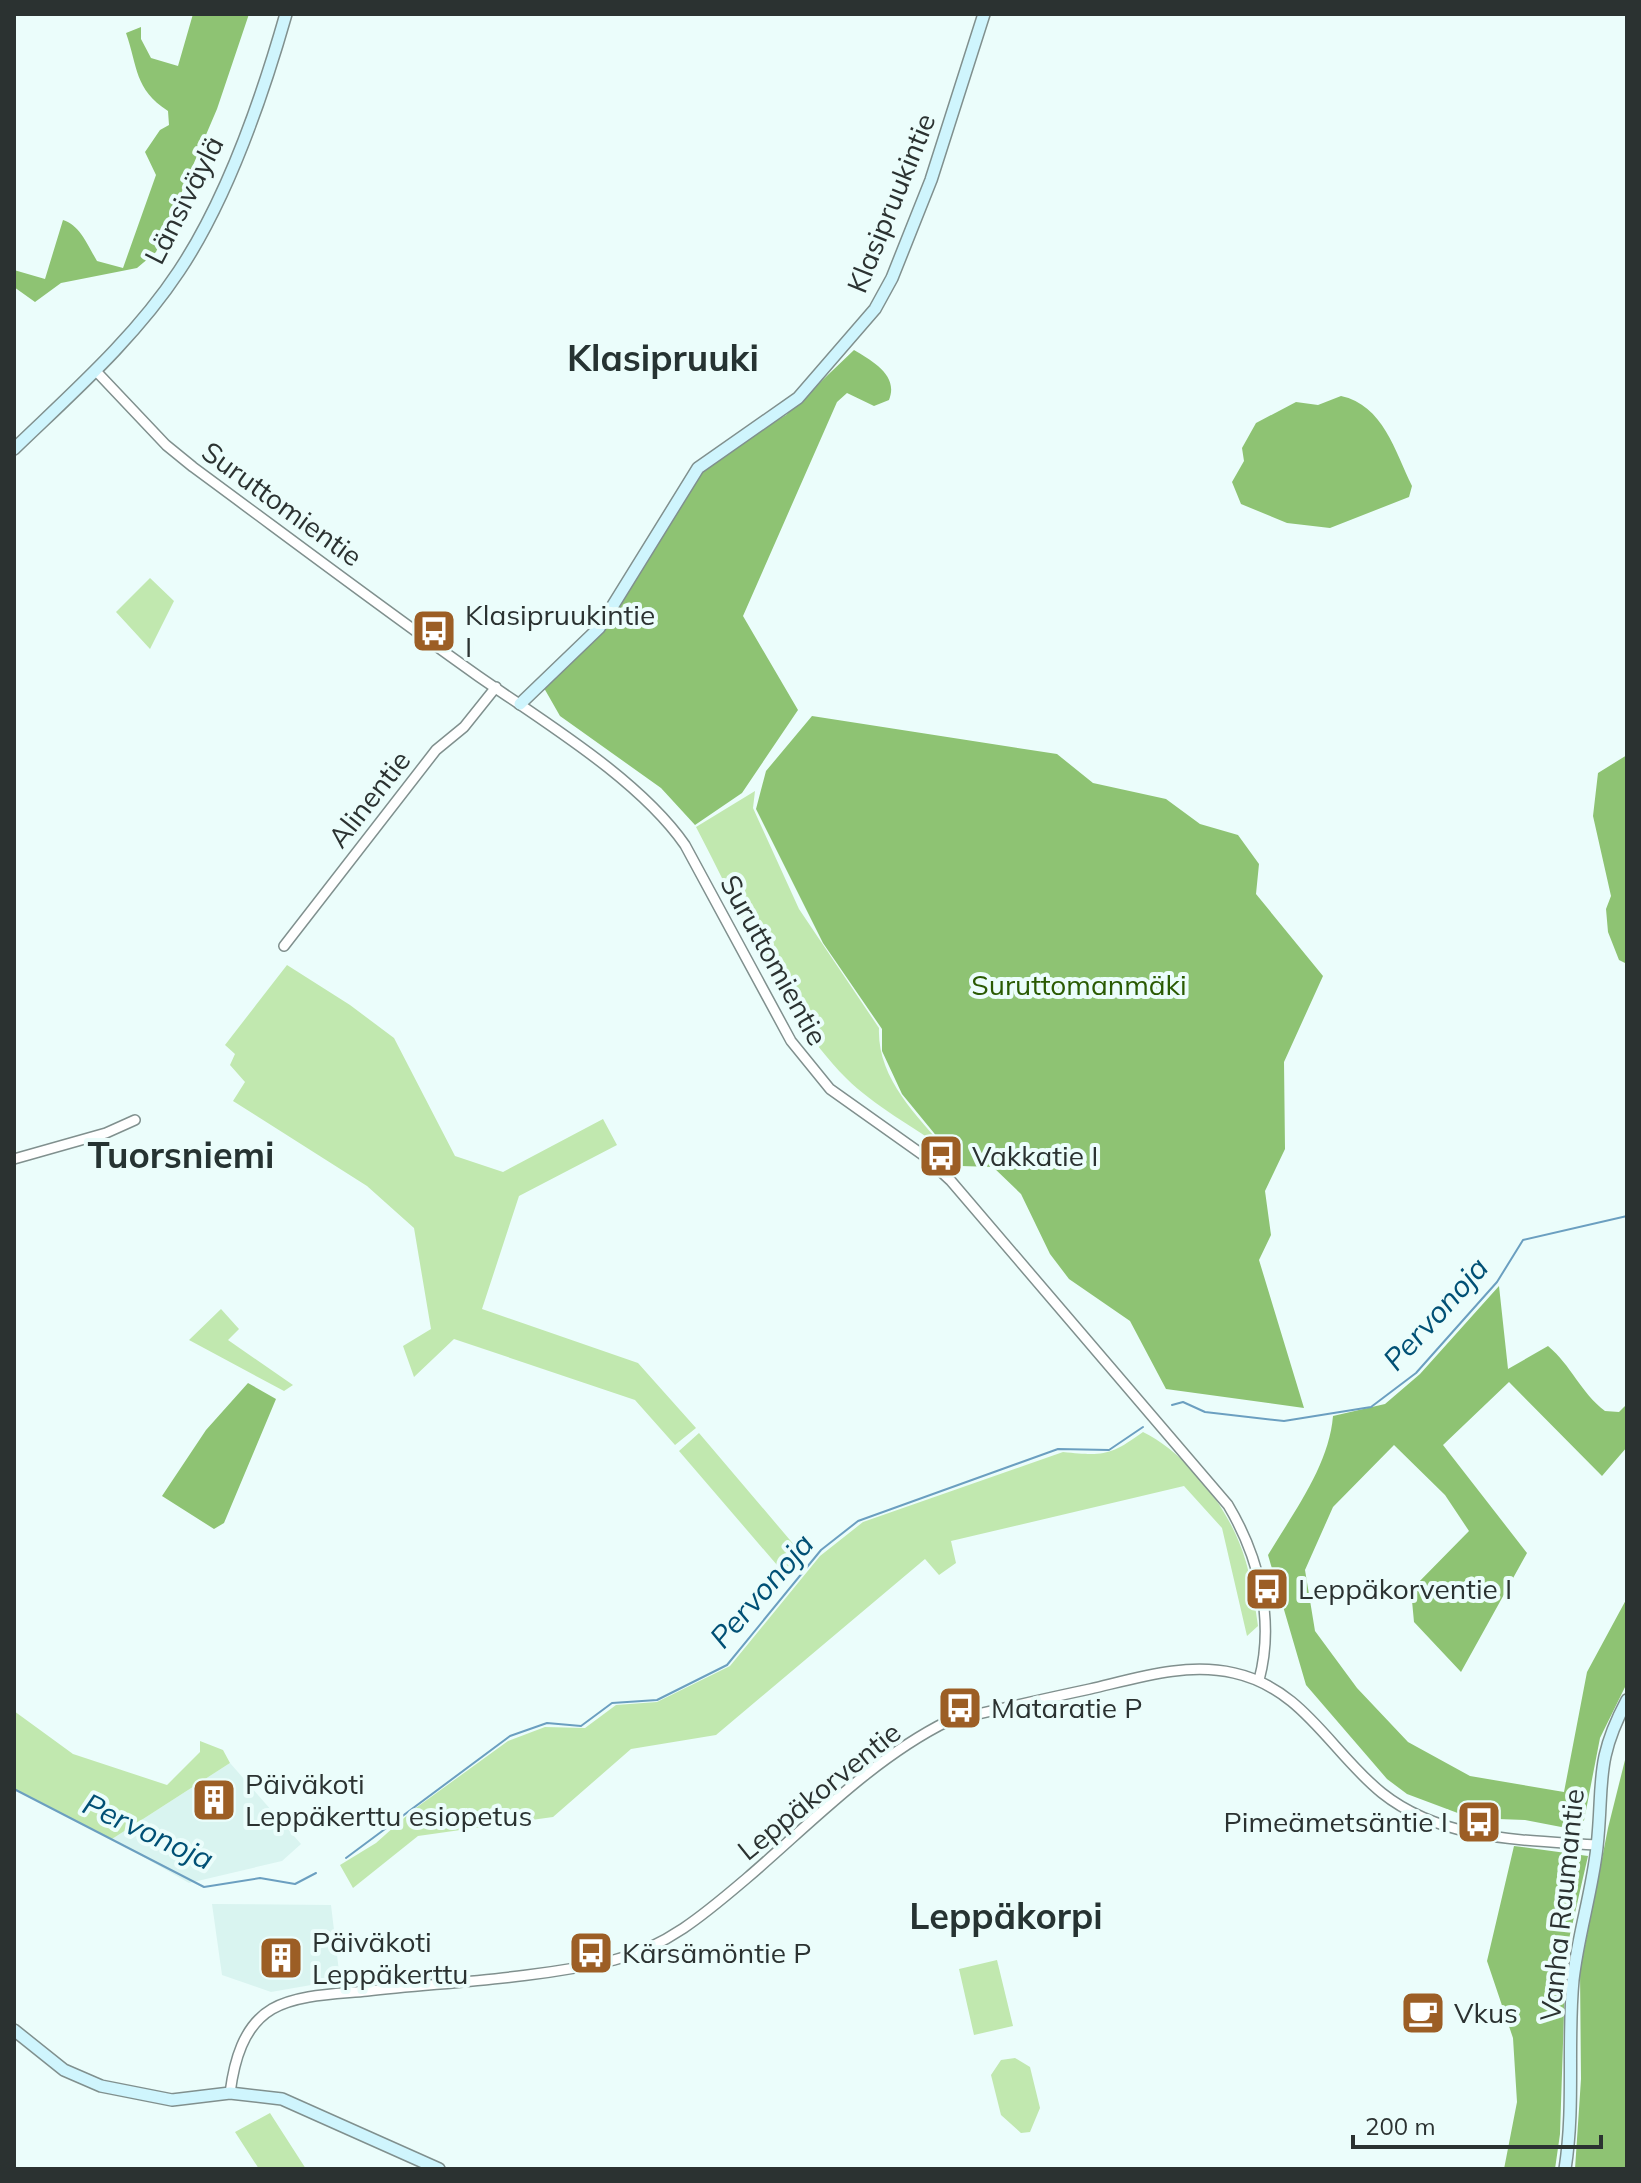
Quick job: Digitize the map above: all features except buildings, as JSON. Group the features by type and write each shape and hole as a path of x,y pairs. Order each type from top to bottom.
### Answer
{"main road":[{"name":"Länsiväylä","path":"14,449 95,370 148,312 197,240 243,138 286,14"},
{"name":"Klasipruukintie","path":"520,704 599,628 698,468 798,398 853,338 881,300 931,180 984,14"},
{"name":"Vanha Raumantie","path":"1565,2169 1572,2078 1573,1980 1597,1845 1601,1763 1610,1734 1627,1700"},
{"path":"14,2030 64,2070 101,2086 172,2100 230,2093 282,2099 439,2169"}],"street":[{"name":"Suruttomientie","path":"95,370 166,445 193,467 520,704 636,791 665,818 685,845 791,1041 812,1071 837,1095 943,1173 1220,1493 1246,1539 1260,1584 1267,1636 1259,1680"},
{"name":"Alinentie","path":"284,946 408,784 436,750 464,727 496,687"},
{"path":"14,1159 106,1133 135,1120"},
{"name":"Leppäkorventie","path":"230,2093 234,2067 249,2031 270,2010 289,2002 578,1966 614,1960 653,1947 708,1911 877,1767 923,1733 948,1721 1188,1669 1215,1669 1259,1680 1296,1703 1370,1783 1412,1812 1482,1835 1597,1845"}],"shaded area":[{"path":"230,1763 301,1844 282,1861 189,1883 112,1839"},
{"path":"212,1904 331,1905 340,1980 271,1992 222,1975"}],"green space":[{"path":"193,14 249,14 217,109 156,252 137,268 61,283 35,302 14,287 14,270 45,279 63,220 79,231 97,261 123,268 156,175 145,152 160,130 169,125 168,111 143,86 126,33 141,27 141,39 151,58 178,66"},
{"path":"854,350 876,364 887,376 891,391 889,400 874,406 847,393 837,402 743,616 798,710 742,793 695,825 661,788 560,716 544,688 604,631 683,497 701,473 726,451 786,415"},
{"path":"1341,396 1367,409 1386,431 1412,486 1409,497 1330,528 1287,523 1241,504 1232,482 1244,461 1242,448 1256,423 1296,402 1318,405"},
{"path":"150,578 174,601 150,649 116,612"},
{"name":"Suruttomanmäki","path":"812,716 1057,754 1093,783 1166,799 1200,824 1238,835 1259,864 1256,894 1323,976 1284,1062 1285,1149 1265,1191 1271,1235 1259,1260 1304,1408 1166,1389 1130,1321 1069,1279 1050,1254 1021,1194 993,1167 961,1166 902,1094 882,1051 882,1029 823,943 756,809 766,771"},
{"path":"1627,755 1627,964 1619,960 1608,932 1606,909 1611,896 1593,816 1598,773"},
{"path":"755,791 753,808 799,909 879,1028 884,1063 900,1094 946,1150 882,1107 846,1078 802,1023 763,959 696,827"},
{"path":"287,965 350,1005 394,1038 455,1156 503,1172 603,1119 617,1145 519,1196 482,1309 638,1363 696,1428 675,1445 635,1400 454,1339 414,1377 403,1346 431,1329 414,1228 367,1186 233,1101 245,1082 230,1065 235,1054 225,1045"},
{"path":"1499,1286 1508,1369 1548,1346 1605,1411 1619,1412 1627,1404 1627,1447 1602,1476 1509,1382 1443,1445 1527,1553 1461,1672 1414,1622 1411,1590 1469,1531 1445,1495 1394,1445 1333,1507 1305,1570 1315,1631 1357,1688 1408,1742 1470,1776 1564,1792 1587,1672 1627,1598 1627,1683 1600,1738 1582,1831 1525,1820 1471,1818 1407,1794 1387,1779 1306,1685 1268,1555 1317,1471 1325,1453 1333,1416 1385,1404 1420,1374"},
{"path":"221,1309 239,1329 228,1340 293,1385 284,1391 189,1340"},
{"path":"248,1383 276,1399 224,1523 214,1529 162,1496 206,1430"},
{"path":"1143,1432 1187,1465 1212,1494 1232,1526 1246,1562 1258,1626 1247,1636 1222,1528 1184,1486 951,1541 956,1563 939,1575 925,1559 716,1735 631,1749 553,1817 418,1836 353,1888 340,1865 376,1843 413,1810 508,1741 545,1727 585,1728 616,1705 657,1702 730,1666 820,1556 863,1522 1063,1452 1097,1454 1114,1450"},
{"path":"699,1433 801,1553 783,1572 679,1451"},
{"path":"14,1711 73,1754 167,1785 200,1752 200,1741 223,1750 230,1763 112,1839 14,1789"},
{"path":"1627,1752 1627,2169 1575,2169 1581,2079 1580,1971 1608,1828"},
{"path":"1514,1846 1588,1856 1566,1952 1560,2134 1555,2169 1504,2169 1517,2102 1513,2038 1487,1961"},
{"path":"997,1960 1013,2026 974,2035 959,1969"},
{"path":"1015,2058 1030,2067 1040,2108 1030,2132 1021,2133 1001,2115 991,2075 1001,2060"},
{"path":"270,2113 306,2169 259,2169 235,2132"}],"waterway":[{"name":"Pervonoja","path":"1172,1405 1183,1402 1205,1412 1284,1421 1371,1407 1416,1373 1497,1282 1523,1240 1627,1216"},
{"name":"Pervonoja","path":"346,1858 510,1736 547,1723 581,1726 612,1703 657,1700 727,1665 821,1550 858,1521 1058,1449 1109,1450 1143,1427"},
{"name":"Pervonoja","path":"14,1789 204,1887 260,1878 295,1884 316,1873"}],"place":[{"name":"Klasipruukintie I","path":"434,631"},
{"name":"Vakkatie I","path":"941,1156"},
{"name":"Leppäkorventie I","path":"1267,1589"},
{"name":"Mataratie P","path":"960,1708"},
{"name":"Päiväkoti Leppäkerttu esiopetus","path":"214,1800"},
{"name":"Pimeämetsäntie I","path":"1479,1822"},
{"name":"Kärsämöntie P","path":"591,1953"},
{"name":"Päiväkoti Leppäkerttu","path":"281,1958"},
{"name":"Vkus","path":"1423,2013"}],"district":[{"name":"Klasipruuki","path":"663,358"},
{"name":"Tuorsniemi","path":"181,1155"},
{"name":"Leppäkorpi","path":"1006,1916"}]}
